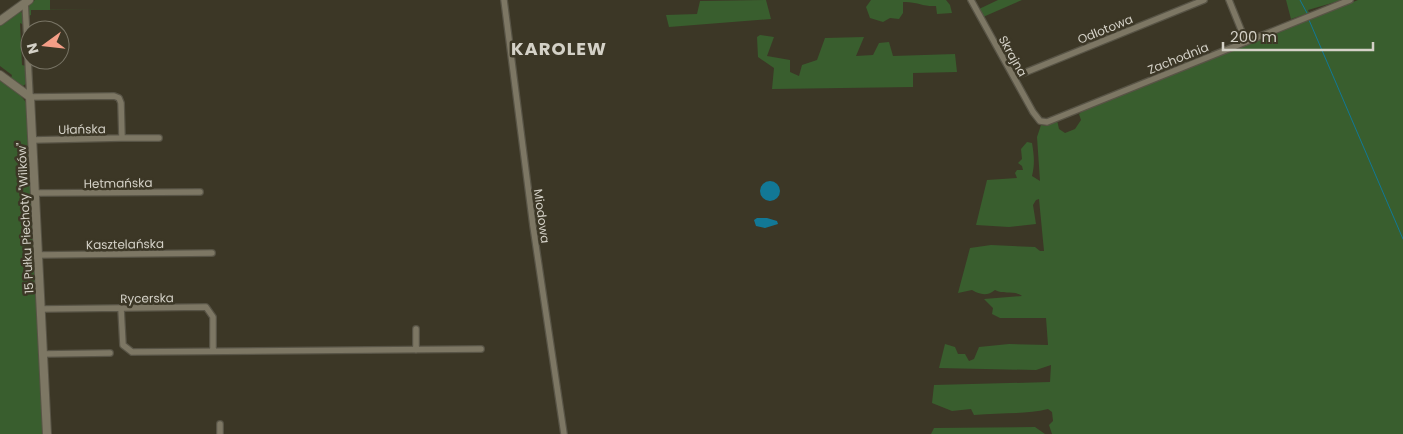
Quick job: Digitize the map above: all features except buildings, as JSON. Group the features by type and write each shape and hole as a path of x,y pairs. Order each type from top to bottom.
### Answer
{"street":[{"name":"Miodowa","path":"504,0 533,226 564,434"},
{"name":"Skrajna","path":"971,0 1033,112 1040,120"},
{"name":"Odlotowa","path":"1014,77 1204,0"},
{"path":"1229,0 1246,42"},
{"name":"Zachodnia","path":"1040,120 1047,122 1350,0"},
{"path":"0,22 27,1"},
{"name":"15 Pułku Piechoty \"Wilków\"","path":"27,1 47,434"},
{"path":"0,75 30,96"},
{"name":"Ułańska","path":"30,96 114,96 119,98 121,103 122,138 33,140"},
{"path":"122,138 159,138"},
{"name":"Hetmańska","path":"36,194 200,192"},
{"name":"Kasztelańska","path":"38,255 212,253"},
{"name":"Rycerska","path":"41,309 206,307 214,317 213,351"},
{"path":"122,308 123,345 132,352 482,349"},
{"path":"416,329 416,350"},
{"path":"43,354 110,353"},
{"path":"220,424 220,434"}],"green space":[{"path":"35,0 50,0 50,10 31,10 31,15 28,16 28,5"},
{"path":"766,0 771,19 669,27 666,15 697,14 700,1"},
{"path":"871,0 946,0 950,5 952,13 937,14 936,6 903,2 903,13 899,19 890,18 883,22 870,18 866,7"},
{"path":"998,0 1022,0 983,17 979,9"},
{"path":"1286,0 1342,0 1308,10 1309,13 1291,19"},
{"path":"1358,0 1403,0 1403,434 1052,434 1049,425 1053,421 1052,412 1048,409 1030,412 974,415 971,409 952,411 932,403 934,385 1050,382 1051,365 1036,370 939,368 945,344 955,347 958,354 965,354 969,361 974,359 979,347 1009,344 1048,345 1046,318 1000,318 992,314 993,308 984,299 1022,296 1019,294 995,290 987,294 981,294 972,290 958,293 970,248 991,245 1035,247 1040,251 1044,251 1039,199 1033,205 1036,224 1009,227 976,225 987,180 1017,178 1015,173 1017,170 1023,170 1022,166 1018,163 1022,159 1021,149 1027,142 1032,143 1033,147 1034,163 1032,176 1040,181 1037,137 1041,125 1046,126 1057,120 1059,129 1065,133 1075,129 1081,120 1079,114 1085,109"},
{"path":"19,10 23,14 24,20 20,20 20,70 26,70 27,83 23,86 11,78 12,75 0,66 0,26"},
{"path":"760,35 774,37 767,56 790,60 790,72 799,76 802,65 817,60 825,38 864,37 856,56 873,55 879,43 889,42 893,56 955,54 957,72 913,73 913,87 772,89 774,68 758,57 757,37"},
{"path":"0,79 18,92 28,105 44,434 0,434"},
{"path":"1035,427 1045,434 931,434 934,428"}],"water":[{"path":"770,181 777,184 780,191 777,198 770,201 763,198 760,191 763,184"},
{"path":"757,218 767,218 777,221 778,224 765,228 756,226 754,220"}],"waterway":[{"path":"1300,0 1307,13"},
{"path":"1309,20 1403,239"}],"district":[{"name":"KAROLEW","path":"559,48"}]}
